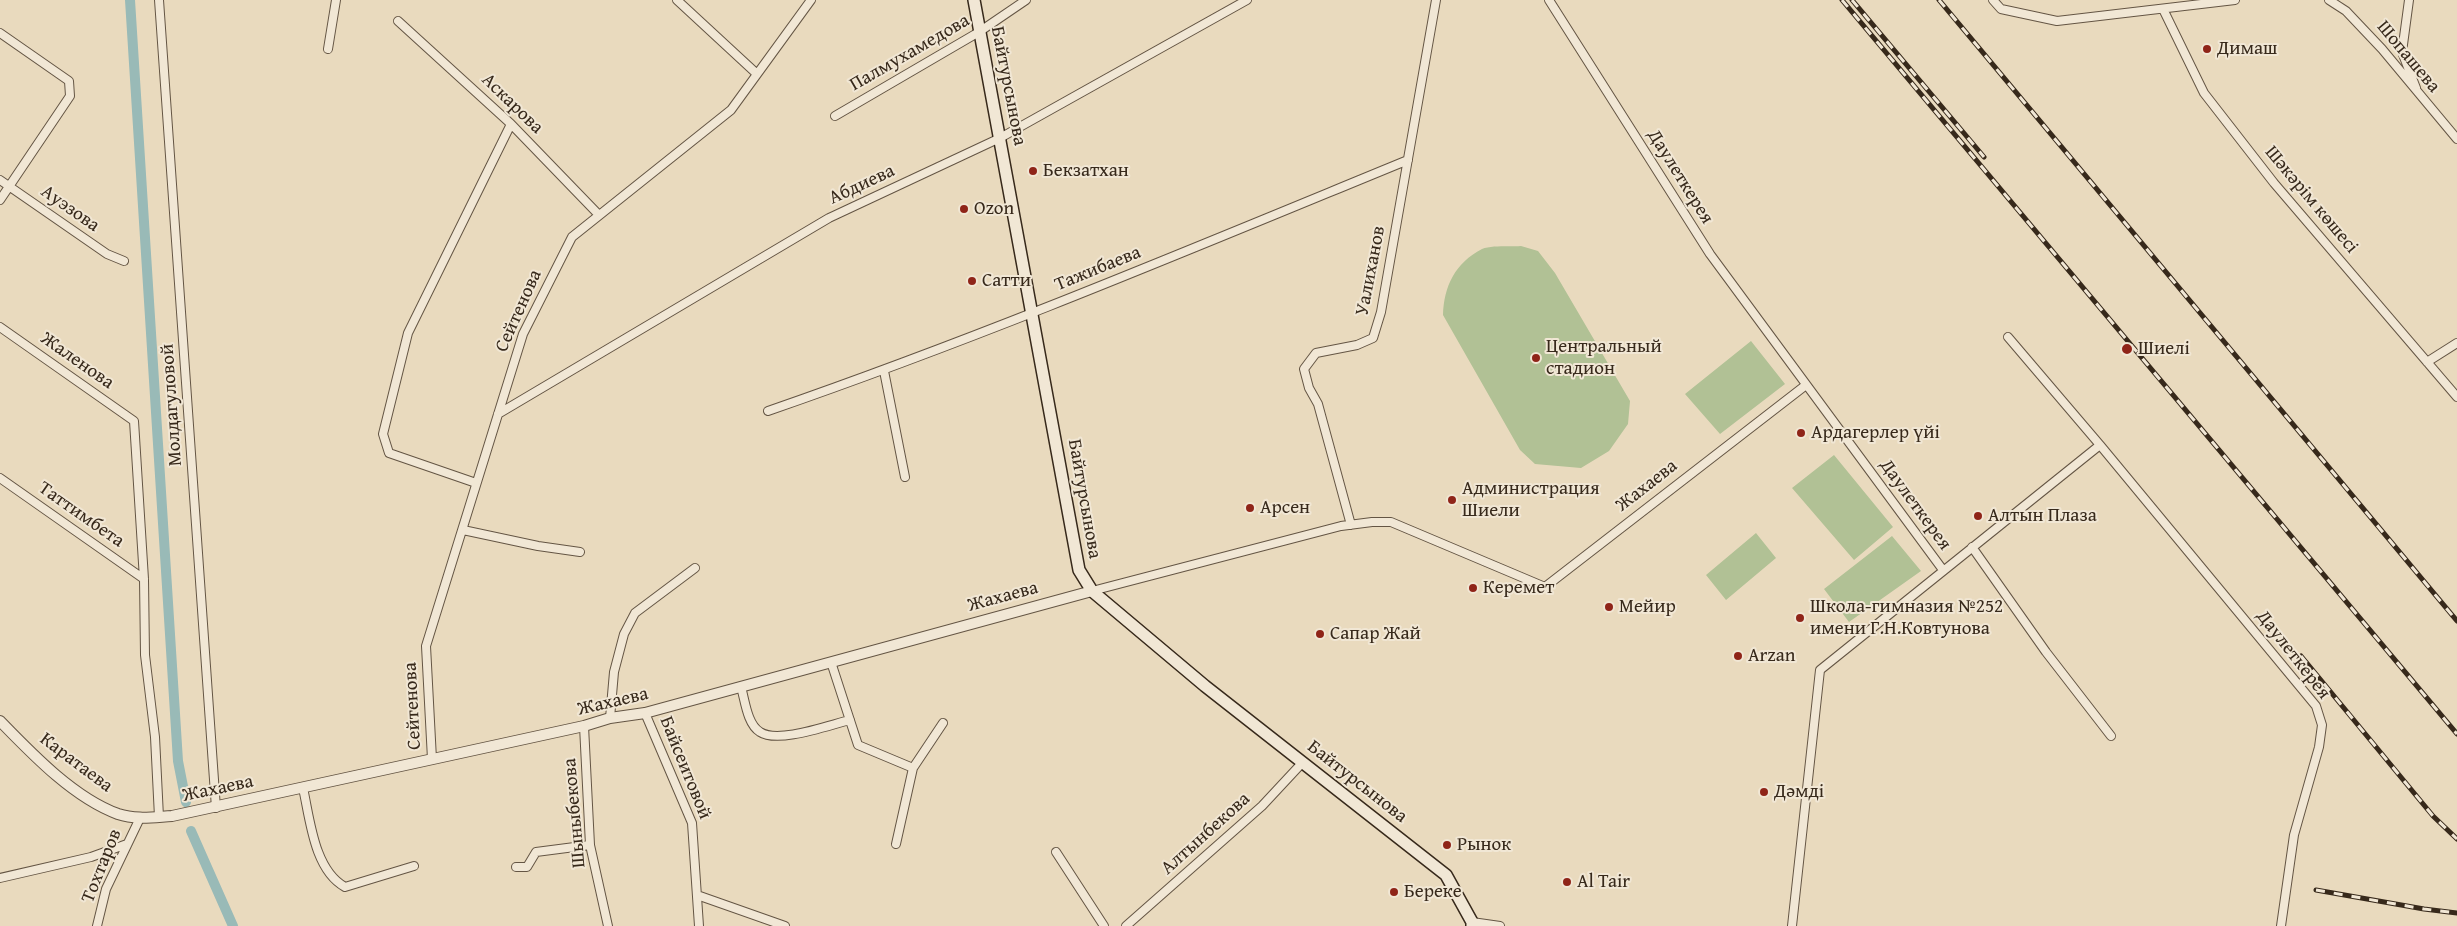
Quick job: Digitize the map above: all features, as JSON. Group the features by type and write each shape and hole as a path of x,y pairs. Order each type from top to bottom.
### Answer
{"main road":[{"name":"Байтурсынова","path":"974,0 1079,570 1092,591 1205,686 1446,875 1472,924"}],"street":[{"name":"Молдагуловой","path":"159,0 213,809"},
{"path":"328,49 336,0"},
{"path":"676,0 757,74"},
{"name":"Сейтенова","path":"432,759 426,646 523,334 572,237 731,110 811,0"},
{"name":"Палмухамедова","path":"835,116 979,32 1026,0"},
{"name":"Абдиева","path":"498,414 829,218 1000,138 1247,0"},
{"name":"Уалиханов","path":"1351,525 1318,404 1309,388 1304,369 1316,353 1358,345 1373,338 1381,312 1436,0"},
{"name":"Даулеткерея","path":"1549,0 1710,254 1943,570 2100,445 2316,706 2322,725 2319,747 2294,835 2281,926"},
{"path":"1993,0 2001,9 2058,20 2165,6 2234,0"},
{"name":"Шопашева","path":"2329,0 2346,11 2382,49 2457,139"},
{"path":"2409,0 2402,52 2418,94"},
{"name":"Шәкәрім көшесі","path":"2165,6 2204,93 2274,183 2457,397"},
{"name":"Аскарова","path":"398,21 511,124 599,215"},
{"path":"0,33 69,81 70,96 0,200"},
{"path":"476,483 389,453 383,434 408,333 511,124"},
{"name":"Тажибаева","path":"768,411 884,371 1032,314 1408,160"},
{"name":"Ауэзова","path":"0,180 106,254 124,261"},
{"name":"Жаленова","path":"0,327 134,421 144,579"},
{"path":"2008,338 2100,445"},
{"path":"2427,362 2457,343"},
{"path":"884,371 905,477"},
{"name":"Жахаева","path":"140,818 172,816 213,809 584,726 610,718 645,713 1092,591 1351,525 1391,522 1545,587 1806,385"},
{"name":"Таттимбета","path":"0,478 144,579"},
{"path":"463,530 538,546 580,552"},
{"path":"1972,547 2046,652 2111,736"},
{"path":"610,718 614,672 624,634 635,613 695,568"},
{"path":"1792,926 1820,670 1943,570"},
{"path":"144,579 145,655 155,737 159,817"},
{"path":"831,662 858,745 913,768"},
{"path":"741,686 750,719 759,732 776,738 850,720"},
{"name":"Байсеитовой","path":"645,713 692,824 699,926"},
{"name":"Каратаева","path":"0,721 35,756 90,801 118,814 140,818"},
{"path":"896,844 913,768 943,724"},
{"name":"Шыныбекова","path":"584,726 590,845 608,926"},
{"name":"Алтынбекова","path":"1126,926 1262,806 1302,762"},
{"path":"304,788 313,831 322,860 334,881 344,887 414,866"},
{"name":"Тохтаров","path":"97,926 106,889 140,818"},
{"path":"0,878 92,857 127,844"},
{"path":"516,867 527,867 536,852 590,845"},
{"path":"1056,852 1104,926"},
{"path":"697,895 785,926"},
{"path":"1472,924 1500,926"}],"green space":[{"name":"Центральный стадион","path":"1521,246 1538,251 1555,273 1630,401 1628,424 1609,451 1581,468 1535,464 1520,450 1443,315 1449,285 1458,268 1465,261 1482,249"},
{"path":"1751,341 1785,384 1720,434 1685,394"},
{"path":"1834,455 1893,527 1854,560 1792,488"},
{"path":"1756,533 1776,558 1726,600 1706,575"},
{"path":"1892,536 1921,571 1849,622 1824,589"}],"waterway":[{"path":"130,0 178,761 186,802"},
{"path":"191,831 233,926"}],"railway":[{"path":"1842,0 2457,734"},
{"path":"1852,0 1984,157"},
{"path":"1939,0 2457,621"},
{"path":"2301,656 2433,816 2457,839"},
{"path":"2316,890 2457,913"}],"place":[{"name":"Димаш","path":"2207,49"},
{"name":"Бекзатхан","path":"1033,171"},
{"name":"Ozon","path":"964,209"},
{"name":"Сатти","path":"972,281"},
{"name":"Шиелі","path":"2127,349"},
{"name":"Центральный стадион","path":"1536,358"},
{"name":"Ардагерлер үйі","path":"1801,433"},
{"name":"Администрация Шиели","path":"1452,500"},
{"name":"Арсен","path":"1250,508"},
{"name":"Алтын Плаза","path":"1978,516"},
{"name":"Керемет","path":"1473,588"},
{"name":"Мейир","path":"1609,607"},
{"name":"Школа-гимназия №252 имени Г.Н.Ковтунова","path":"1800,618"},
{"name":"Сапар Жай","path":"1320,634"},
{"name":"Arzan","path":"1738,656"},
{"name":"Дәмді","path":"1764,792"},
{"name":"Рынок","path":"1447,845"},
{"name":"Al Tair","path":"1567,882"},
{"name":"Береке","path":"1394,892"}]}
